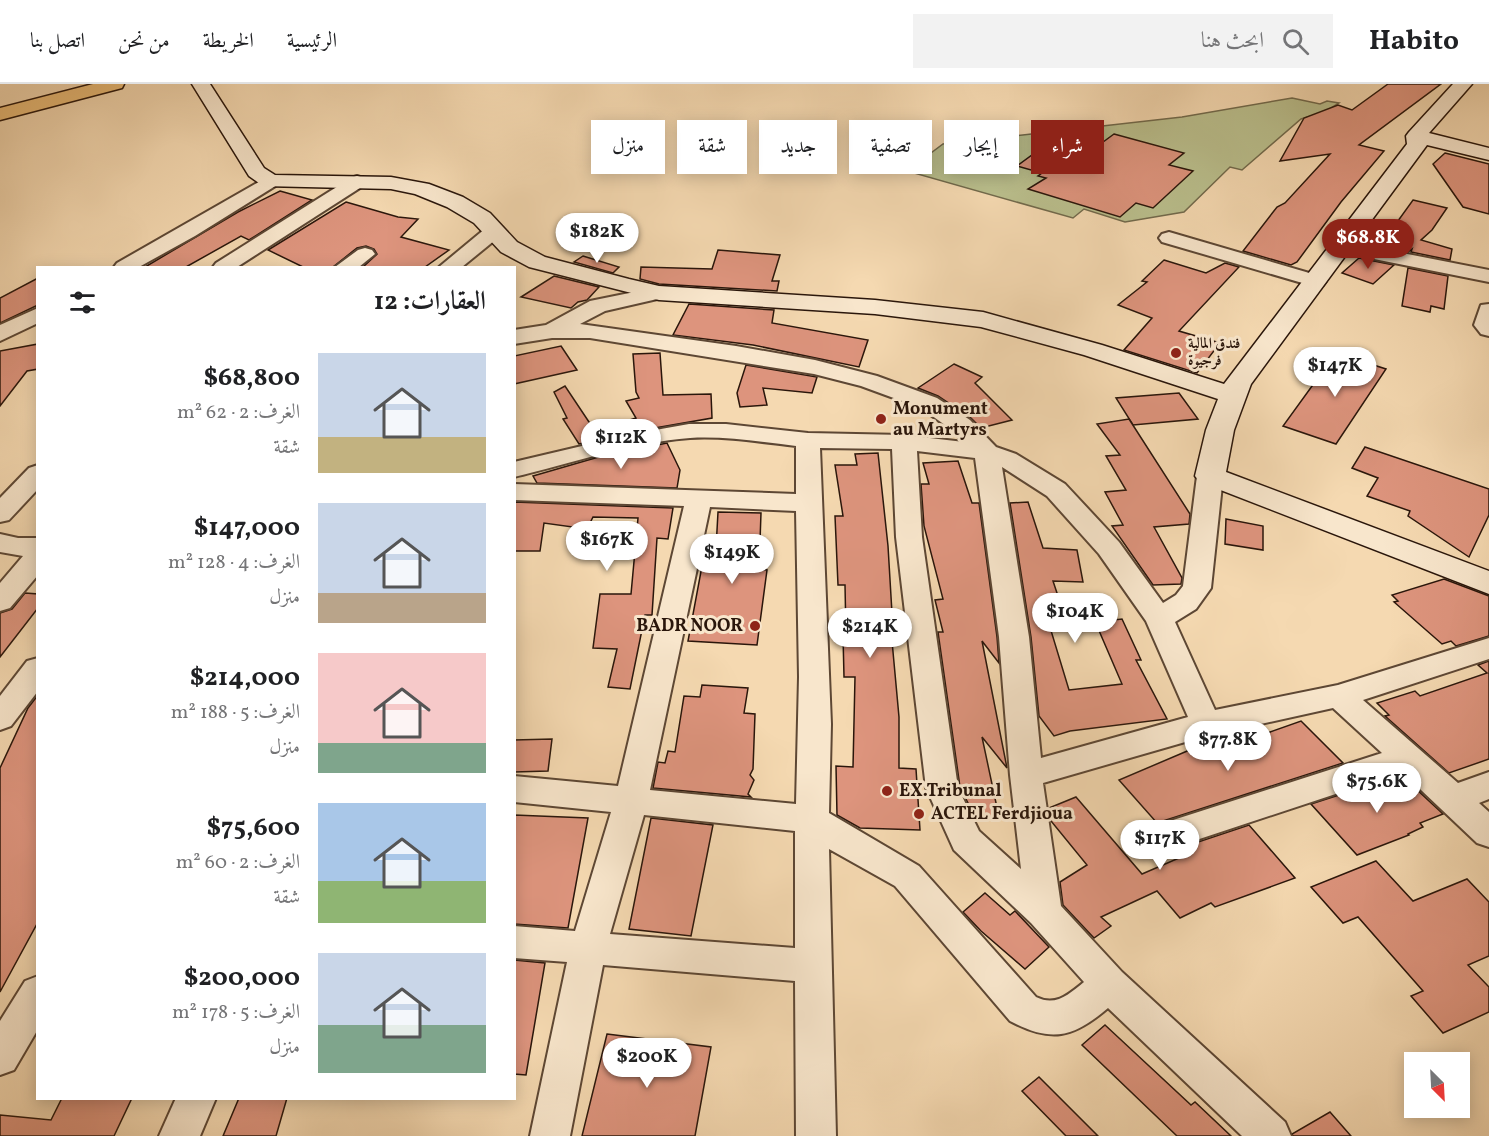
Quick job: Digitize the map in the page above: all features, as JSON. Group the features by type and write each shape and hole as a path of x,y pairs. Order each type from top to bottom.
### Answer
{"main road":[{"path":"0,114 115,84"},
{"path":"201,84 256,172 271,181 391,183 421,189 455,202 482,218 509,247 537,262 659,293 874,307 983,320 1093,350 1232,395"},
{"path":"1473,85 1426,137 1238,383 1220,430 1210,476 1489,583"},
{"path":"1426,137 1489,146"},
{"path":"1426,137 1489,154"}],"street":[{"path":"126,266 188,232 271,181"},
{"path":"225,266 357,182"},
{"path":"450,266 493,232"},
{"path":"1169,238 1316,281"},
{"path":"1341,247 1489,276"},
{"path":"347,266 365,254"},
{"path":"552,331 598,306 659,293"},
{"path":"1489,310 1485,325 1489,329"},
{"path":"0,335 36,315"},
{"path":"516,338 552,331 590,332 736,354 869,381 930,402 961,425 987,452 1014,637 1026,775 1044,912"},
{"path":"0,335 36,335"},
{"path":"516,470 633,441 689,432 726,431 808,440 904,442 987,452 1007,459 1056,490 1109,548 1159,619 1206,724"},
{"path":"808,440 816,767 812,819 816,1136"},
{"path":"904,442 909,537 942,788 966,840 1044,912 1108,984 1271,1136"},
{"path":"0,514 36,475"},
{"path":"1159,619 1186,602 1197,588 1210,476"},
{"path":"516,492 808,503"},
{"path":"549,1136 588,948 631,802 699,498"},
{"path":"0,601 19,549"},
{"path":"1026,775 1206,724 1339,696 1489,648"},
{"path":"0,718 36,672"},
{"path":"1339,696 1489,832"},
{"path":"1151,840 1406,758"},
{"path":"1454,799 1489,785"},
{"path":"516,789 812,819 831,835 890,864 907,876 1023,1009 1033,1015 1052,1019 1069,1016 1108,984"},
{"path":"516,942 814,966"},
{"path":"0,1057 36,996"},
{"path":"180,1136 195,1100"}],"green space":[{"path":"1292,98 1320,104 1327,101 1339,103 1325,112 1301,119 1242,170 1230,167 1184,212 1125,222 1084,209 1073,218 918,174 932,174 932,152 944,144 944,174 1019,174 1019,135 1031,134 1031,174 1104,174 1104,126 1182,117"}],"building":[{"path":"1388,84 1441,84 1359,145 1384,151 1341,202 1297,262 1291,265 1243,251 1277,207 1285,203 1330,154 1280,161 1304,118 1338,105 1352,110"},
{"path":"1114,134 1184,153 1169,165 1193,171 1153,208 1136,203 1120,217 1028,189 1046,178 1038,176 1041,174 1104,174 1104,141"},
{"path":"1445,153 1489,164 1489,214 1463,207 1433,164"},
{"path":"1031,156 1031,170 1019,167"},
{"path":"280,191 312,200 249,240 241,236 188,266 147,266 238,212"},
{"path":"1413,200 1447,208 1432,230 1421,240 1452,249 1450,260 1411,252 1412,249 1408,252 1375,245 1382,243"},
{"path":"346,202 398,217 418,219 401,237 449,250 426,266 364,266 377,254 374,249 366,246 357,248 334,266 301,266 268,250"},
{"path":"718,250 780,255 772,281 779,281 777,291 659,284 640,279 641,267 712,269"},
{"path":"583,256 619,267 613,273 574,262"},
{"path":"1359,258 1394,265 1373,284 1342,273"},
{"path":"1164,260 1206,273 1225,263 1239,267 1179,331 1220,343 1197,373 1124,350 1152,318 1118,305 1147,282 1142,281"},
{"path":"1408,268 1448,276 1444,309 1431,306 1430,312 1402,306"},
{"path":"554,276 599,287 587,300 578,302 571,308 521,297"},
{"path":"36,279 36,306 0,323 0,298"},
{"path":"689,304 774,310 772,323 868,340 859,367 753,345 673,335"},
{"path":"36,344 36,369 27,371 0,406 0,351"},
{"path":"561,346 577,370 516,384 516,356"},
{"path":"660,353 663,395 711,394 712,418 579,444 563,419 567,418 554,392 565,386 595,431 636,418 626,401 639,398 636,392 633,354"},
{"path":"1336,353 1386,369 1336,444 1283,426"},
{"path":"954,364 982,377 975,383 1012,420 981,428 971,418 938,396 918,388"},
{"path":"746,365 817,377 812,393 763,388 767,405 740,407 737,393"},
{"path":"1179,393 1198,419 1133,425 1116,398"},
{"path":"1129,419 1190,514 1189,524 1154,527 1182,578 1181,584 1153,585 1112,526 1123,525 1105,492 1126,490 1106,456 1120,455 1097,424"},
{"path":"667,443 680,470 677,488 537,483 533,476 602,456"},
{"path":"1365,447 1489,489 1489,515 1469,557 1408,516 1410,511 1367,496 1378,478 1352,468"},
{"path":"878,453 888,546 893,630 891,630 899,717 899,768 916,769 920,830 860,828 837,815 836,766 853,767 855,677 844,677 845,585 838,585 835,516 843,516 835,465 857,465 855,454"},
{"path":"958,461 972,503 979,503 997,637 999,663 982,641 1007,768 982,737 999,817 975,817 960,787 938,632 943,632 935,600 943,599 924,526 921,484 929,484 923,463"},
{"path":"516,502 673,508 668,539 657,538 652,615 645,615 630,689 608,687 617,649 593,648 600,594 631,594 638,518 593,517 587,529 544,523 540,551 516,551"},
{"path":"1028,502 1043,548 1077,550 1083,582 1053,581 1067,623 1049,624 1069,690 1122,684 1091,612 1106,604 1114,620 1122,619 1141,660 1136,660 1167,719 1070,731 1054,736 1039,716 1031,637 1010,503"},
{"path":"718,512 761,513 759,569 767,570 757,645 688,641 702,566 715,567"},
{"path":"1226,519 1263,526 1263,550 1225,544"},
{"path":"1444,579 1489,596 1489,636 1456,646 1451,641 1442,644 1394,602 1398,601 1392,595"},
{"path":"25,593 36,594 36,611 0,657 0,613 12,609"},
{"path":"1489,661 1489,759 1449,773 1385,716 1389,715 1377,703 1415,691 1420,696 1487,673 1478,665"},
{"path":"702,685 748,688 744,713 755,714 753,769 750,775 754,780 748,794 751,797 653,788 658,762 665,763 668,751 675,752 684,696 700,697"},
{"path":"36,698 36,926 0,992 0,768 28,708"},
{"path":"1301,721 1343,763 1157,823 1119,780 1192,749 1200,757"},
{"path":"552,739 548,771 516,772 516,740"},
{"path":"1401,775 1443,814 1420,823 1423,827 1409,835 1357,855 1311,804"},
{"path":"1076,797 1142,874 1186,855 1180,848 1249,825 1295,878 1215,907 1211,903 1180,918 1157,891 1101,917 1111,926 1094,938 1063,905 1060,882 1087,865 1051,821 1049,808"},
{"path":"516,815 588,818 568,928 516,924"},
{"path":"651,818 713,825 691,936 629,929"},
{"path":"1376,861 1413,901 1467,879 1489,902 1489,956 1468,965 1489,987 1489,1012 1443,1033 1411,996 1423,991 1358,917 1343,923 1311,887"},
{"path":"985,893 1010,915 1015,911 1049,947 1025,969 981,931 963,912"},
{"path":"516,960 545,963 526,1075 516,1074"},
{"path":"1105,1025 1191,1105 1195,1102 1231,1136 1177,1136 1082,1045"},
{"path":"607,1034 711,1047 695,1136 582,1136"},
{"path":"1039,1077 1098,1136 1066,1136 1022,1091"},
{"path":"61,1100 131,1100 114,1136 0,1136 0,1115 51,1120"},
{"path":"238,1100 286,1100 276,1136 223,1136"},
{"path":"1330,1112 1351,1136 1293,1136 1292,1134"}],"place":[{"name":"فندق المالية فرجيوة","path":"1176,353"},
{"name":"Monument au Martyrs","path":"881,419"},
{"name":"BADR NOOR","path":"755,626"},
{"name":"EX.Tribunal","path":"887,791"},
{"name":"ACTEL Ferdjioua","path":"919,814"}]}
